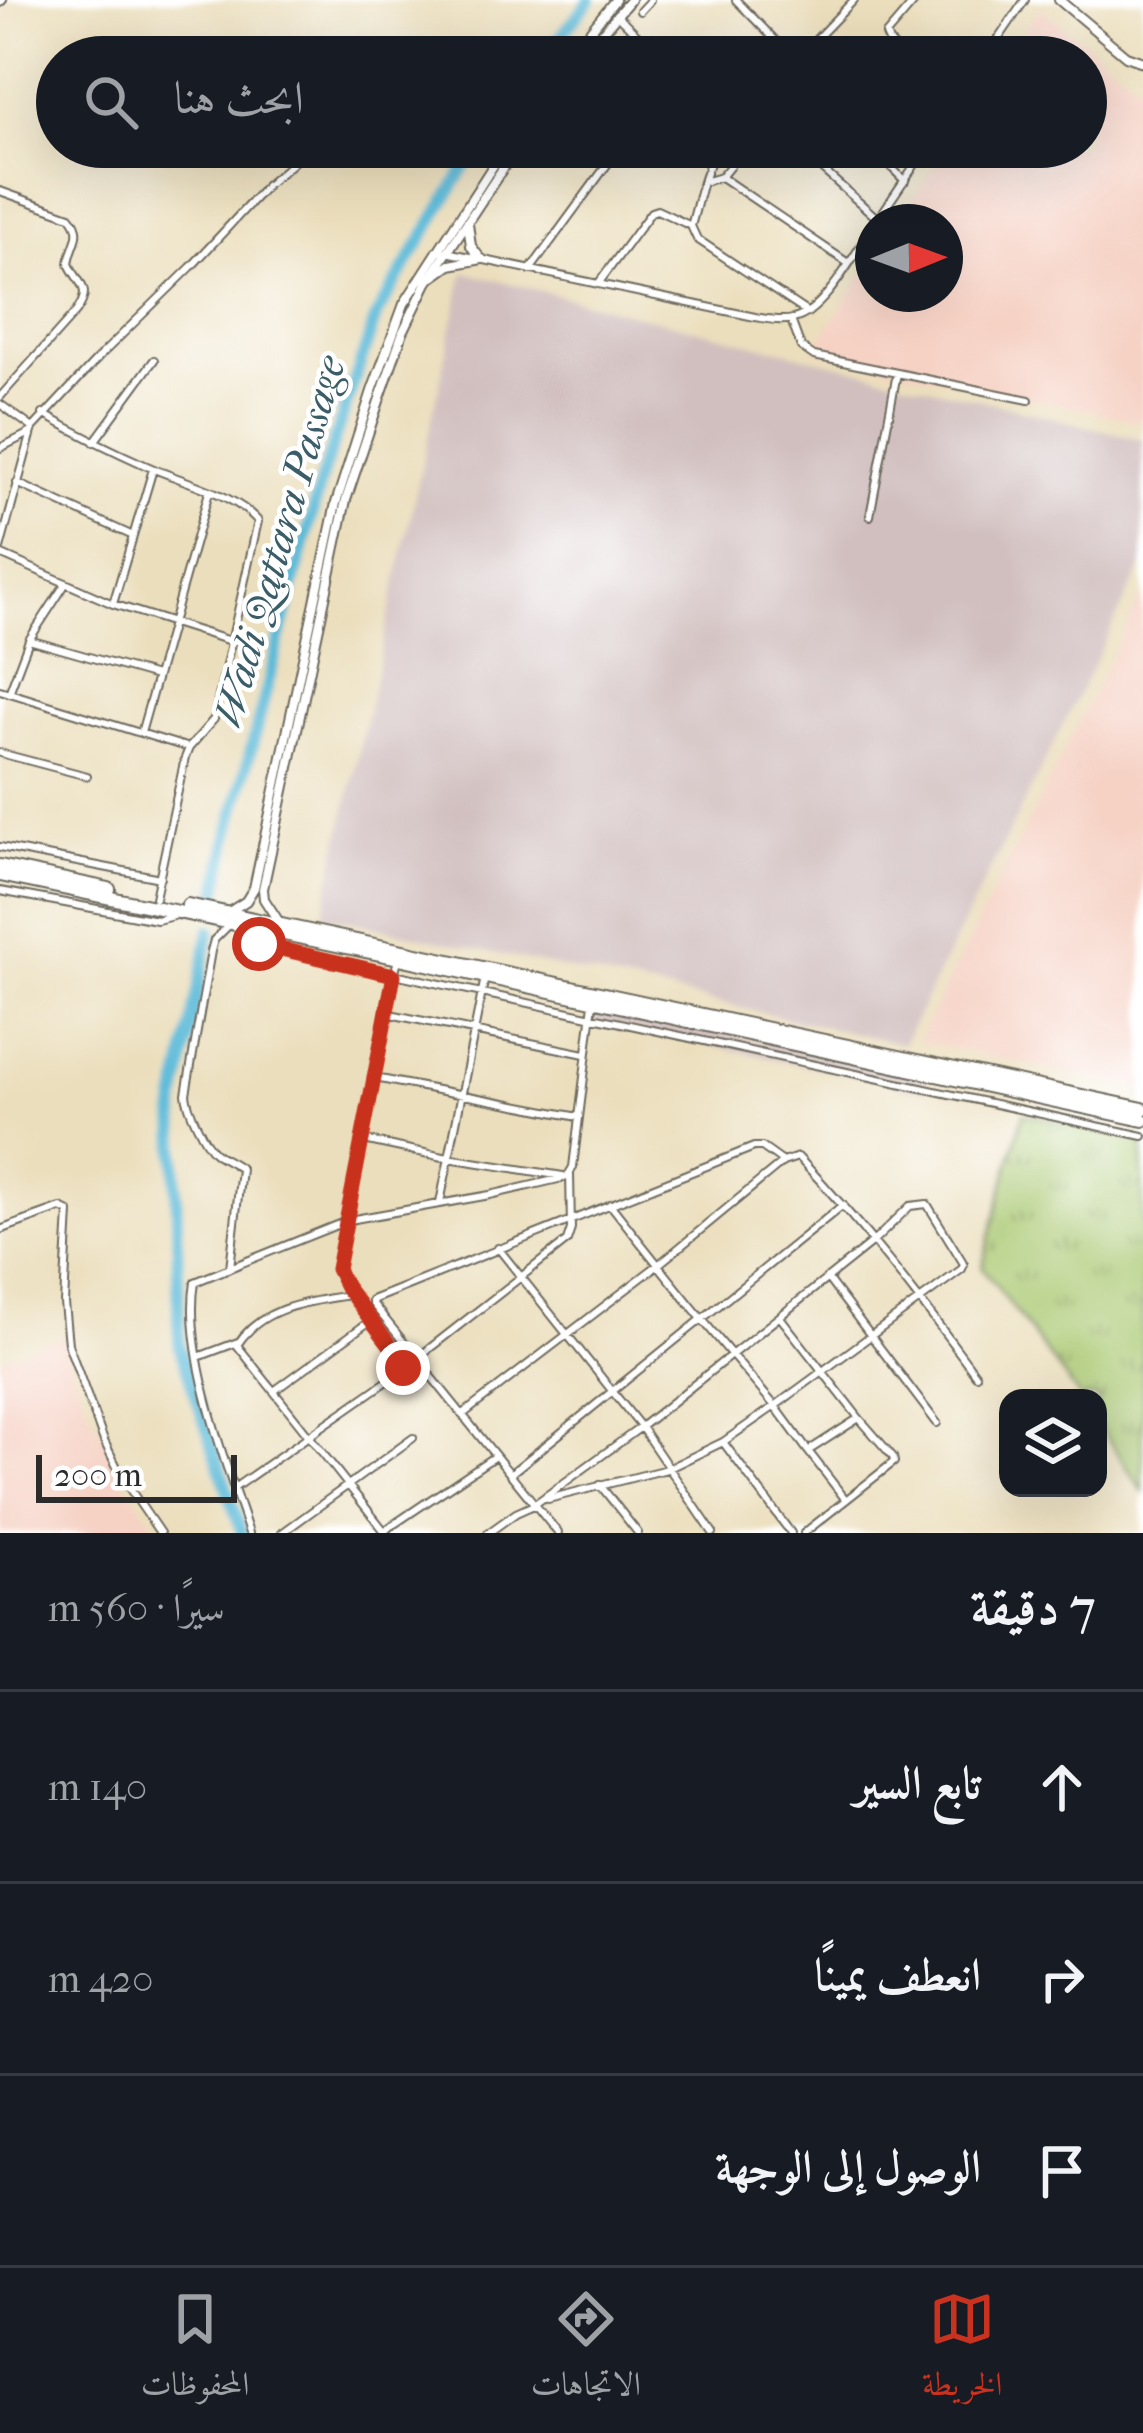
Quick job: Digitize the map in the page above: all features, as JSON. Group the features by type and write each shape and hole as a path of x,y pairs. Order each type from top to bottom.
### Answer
{"highway":[{"path":"0,870 68,897 234,921"},
{"path":"0,870 155,898 281,936 1143,1109"},
{"path":"281,936 485,976 789,1051 1143,1120"}],"main road":[{"path":"586,36 615,0"},
{"path":"598,36 630,0"},
{"path":"1058,0 1102,36"},
{"path":"1107,40 1126,56 1143,62"},
{"path":"234,921 258,889 347,466 393,331 404,304 492,168"},
{"path":"336,521 403,332 441,251 504,168"},
{"path":"428,283 450,266 482,259 471,246 469,219"},
{"path":"258,889 281,936"}],"street":[{"path":"640,11 650,0"},
{"path":"736,0 771,36"},
{"path":"819,36 854,0"},
{"path":"887,36 916,0"},
{"path":"1000,36 1025,0"},
{"path":"616,14 638,36"},
{"path":"230,641 113,604 0,551 32,430 43,414 287,168"},
{"path":"530,270 605,168"},
{"path":"692,226 708,168"},
{"path":"706,181 721,177 728,168"},
{"path":"819,168 856,204"},
{"path":"892,168 905,181"},
{"path":"889,204 913,168"},
{"path":"721,177 848,263"},
{"path":"0,191 70,216 78,227 69,264 84,292 83,302 0,400 32,430"},
{"path":"598,284 657,210 692,226 698,239 808,313"},
{"path":"441,251 755,317 791,320 822,302 855,253"},
{"path":"791,320 806,353 1029,400"},
{"path":"94,442 154,360"},
{"path":"870,516 897,373"},
{"path":"43,414 94,442 209,492 253,515 259,525 214,719 189,748 155,898"},
{"path":"0,448 32,430"},
{"path":"113,604 153,469"},
{"path":"17,483 133,536"},
{"path":"141,734 209,492"},
{"path":"66,584 29,640 4,692 189,748"},
{"path":"29,640 157,676"},
{"path":"0,753 86,776"},
{"path":"0,847 160,878"},
{"path":"0,891 68,897"},
{"path":"230,1268 241,1169 209,1149 186,1104 186,1094 214,940 234,921 252,940 281,936 394,975 591,1017 789,1051 1143,1136"},
{"path":"234,1488 403,1368 337,1269 399,958"},
{"path":"440,1203 485,976"},
{"path":"416,1359 567,1241 571,1220 568,1175 580,1117 593,1001"},
{"path":"385,1013 585,1054"},
{"path":"375,1078 580,1117"},
{"path":"362,1140 568,1175"},
{"path":"558,1533 372,1300 754,1147 783,1162"},
{"path":"462,1415 783,1162 798,1157 874,1241 976,1376"},
{"path":"249,1533 198,1357 192,1306 196,1282 345,1221 490,1195 568,1175"},
{"path":"610,1204 846,1500"},
{"path":"510,1474 843,1204"},
{"path":"488,1533 516,1513 560,1494 668,1469 723,1442 962,1269 964,1264 927,1204 910,1206 827,1279 535,1504"},
{"path":"0,1230 62,1208 69,1212 64,1303 68,1344 104,1441 160,1533"},
{"path":"498,1248 640,1426 713,1533"},
{"path":"827,1279 938,1423"},
{"path":"198,1357 238,1342 277,1310 352,1295"},
{"path":"780,1316 894,1462 804,1533"},
{"path":"274,1391 370,1321"},
{"path":"238,1342 238,1348 384,1532 495,1456"},
{"path":"808,1451 859,1418"},
{"path":"282,1533 413,1438"},
{"path":"723,1442 791,1533"},
{"path":"600,1485 638,1533"}],"shaded area":[{"path":"1040,8 1076,36 1021,36"},
{"path":"1107,60 1143,88 1143,422 813,351 855,287 855,312 963,312 963,204 910,204 934,168 1107,168"},
{"path":"464,272 1143,440 1143,565 903,1044 323,915"},
{"path":"1143,594 1143,1089 918,1041"},
{"path":"593,1003 926,1078 923,1090 592,1021"},
{"path":"64,1336 77,1384 123,1479 159,1533 0,1533 0,1359"}],"green space":[{"path":"1023,1113 1143,1141 1143,1491 1107,1437 1107,1389 1073,1389 982,1267"}],"waterway":[{"name":"Wadi Qattara Passage","path":"561,36 590,0"},
{"name":"Wadi Qattara Passage","path":"215,906 230,830 322,476 377,314 464,168"},
{"name":"Wadi Qattara Passage","path":"210,930 175,1107 179,1346 242,1533"}],"route":[{"path":"259,944 394,975 337,1269 403,1368"}]}
